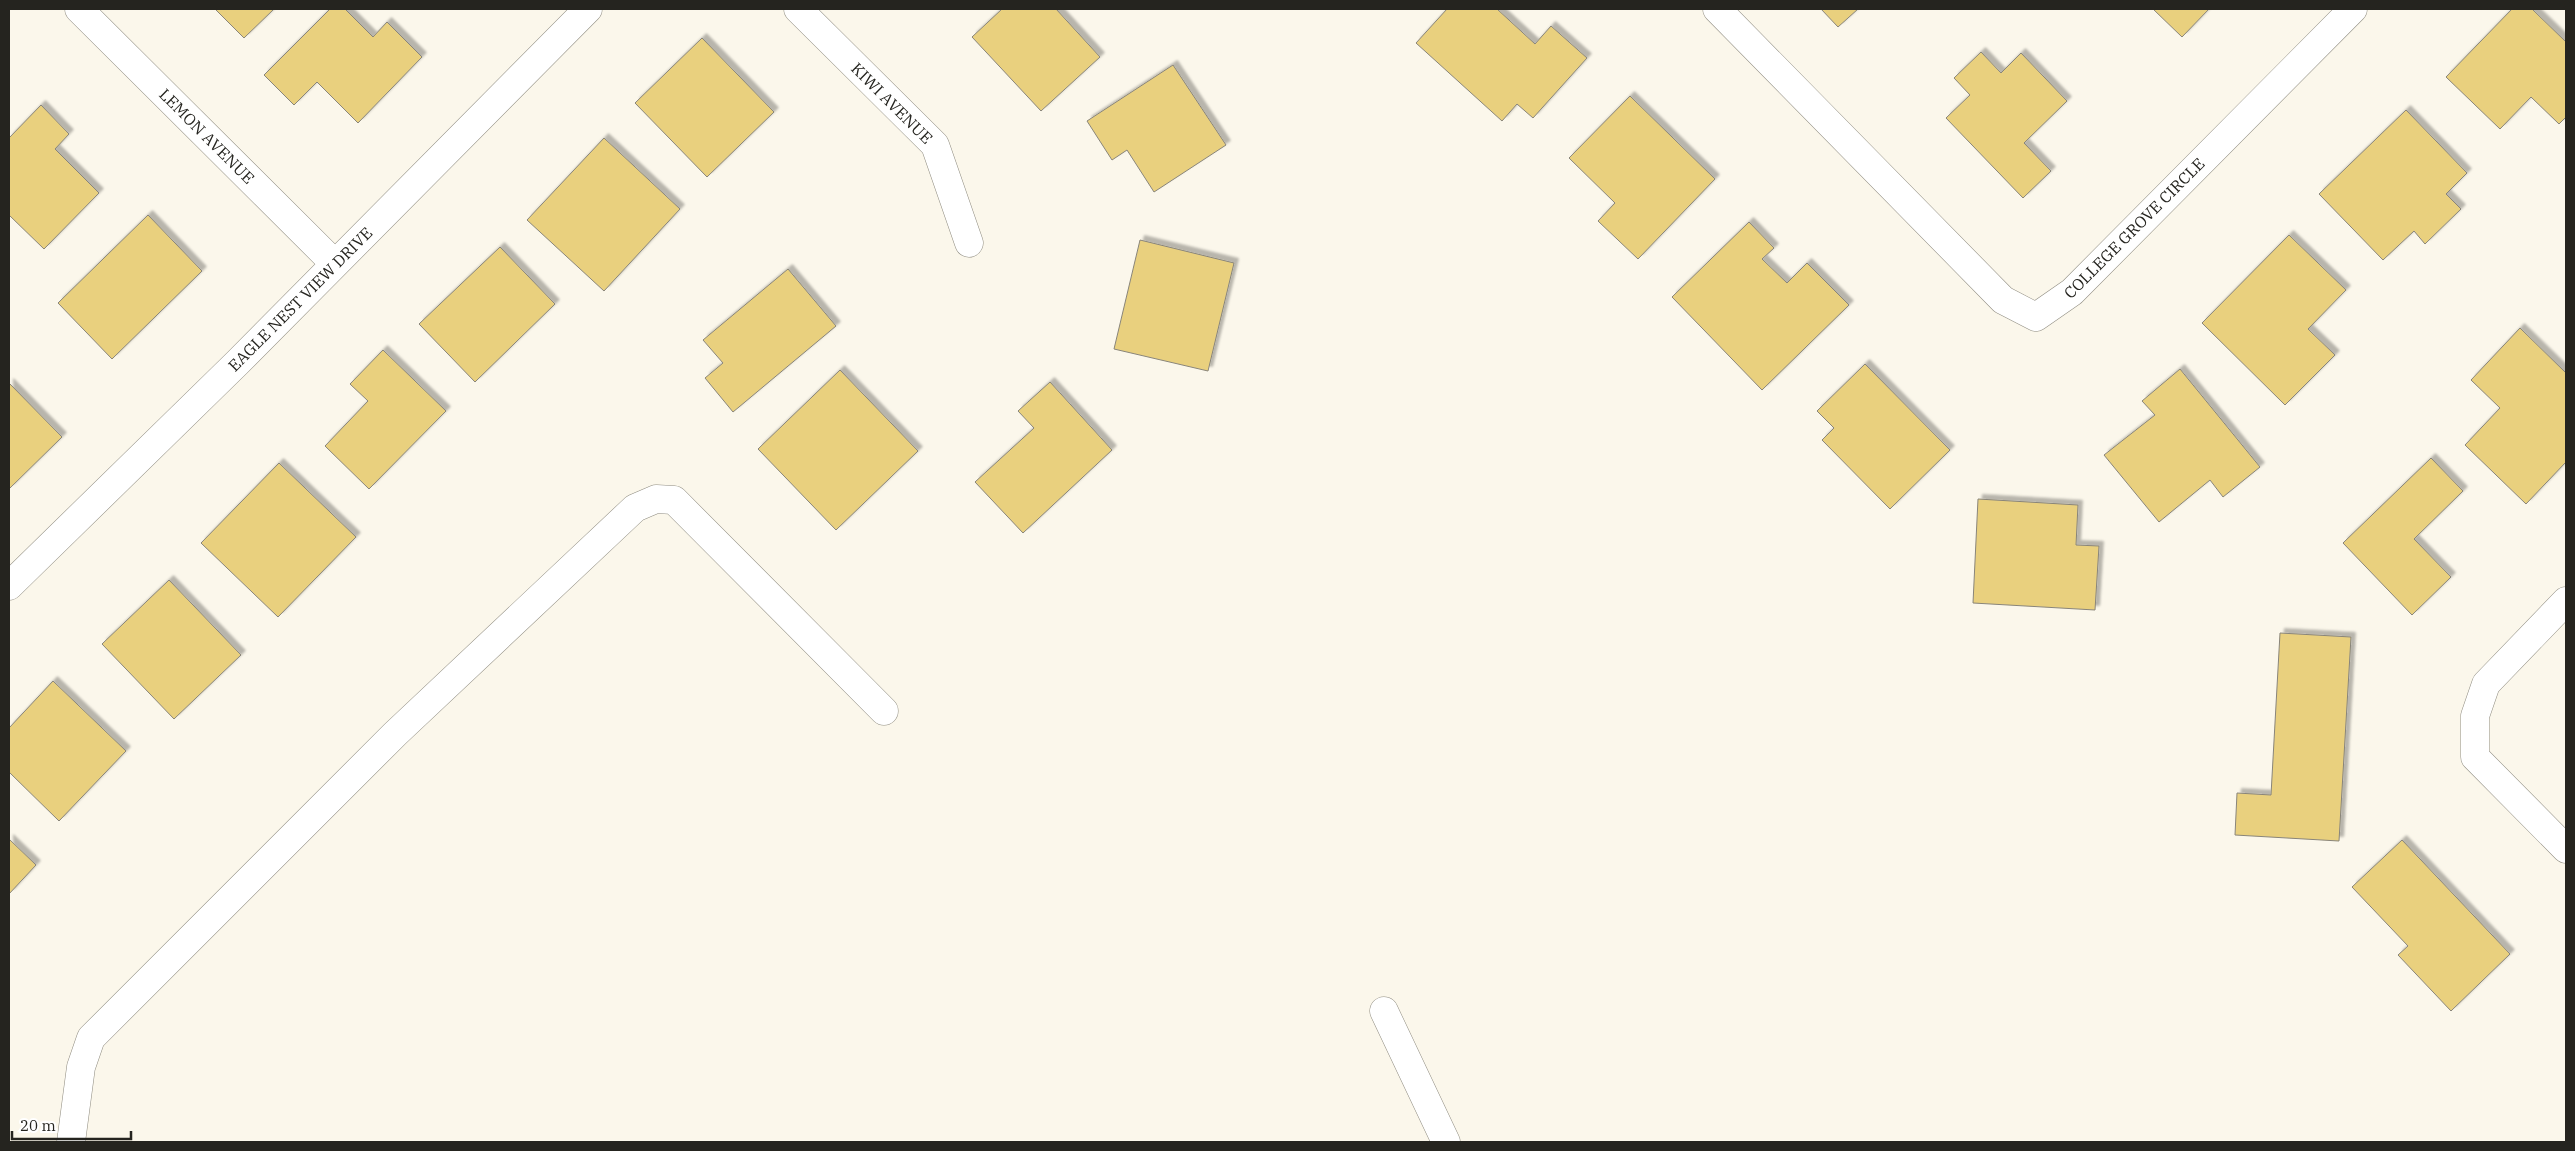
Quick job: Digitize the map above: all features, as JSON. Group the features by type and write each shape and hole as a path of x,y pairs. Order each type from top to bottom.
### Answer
{"street":[{"name":"LEMON AVENUE","path":"78,9 335,264"},
{"name":"EAGLE NEST VIEW DRIVE","path":"9,586 335,264 588,9"},
{"name":"KIWI AVENUE","path":"798,9 935,145 969,243"},
{"name":"COLLEGE GROVE CIRCLE","path":"1717,9 2003,300 2036,317 2072,292 2352,9"},
{"path":"71,1142 81,1067 91,1038 395,734 635,508 656,499 674,500 884,711"},
{"path":"2566,601 2486,684 2475,716 2475,757 2566,848"},
{"path":"1384,1011 1446,1142"}],"building":[{"path":"215,9 274,9 244,38"},
{"path":"330,9 345,9 373,37 387,22 422,57 358,123 317,82 294,105 264,75"},
{"path":"1002,9 1056,9 1100,57 1041,111 972,37"},
{"path":"1447,9 1497,9 1535,44 1551,26 1587,58 1533,118 1517,104 1502,121 1416,43"},
{"path":"1821,9 1858,9 1838,27"},
{"path":"2153,9 2209,9 2182,37"},
{"path":"2512,9 2532,9 2566,42 2566,117 2559,124 2531,97 2500,129 2446,77"},
{"path":"702,38 774,112 707,177 635,103"},
{"path":"1981,52 2001,73 2021,53 2067,101 2024,143 2051,171 2023,198 1946,118 1970,95 1954,78"},
{"path":"1173,65 1226,145 1154,192 1127,150 1112,160 1087,121"},
{"path":"1630,96 1715,179 1638,259 1598,221 1615,203 1569,158"},
{"path":"41,105 69,134 55,149 99,193 44,249 9,215 9,138"},
{"path":"2406,110 2467,173 2446,194 2461,209 2425,244 2414,231 2383,260 2319,194"},
{"path":"604,138 680,209 604,291 527,220"},
{"path":"148,215 202,271 112,359 58,303"},
{"path":"1749,222 1774,248 1762,259 1787,283 1807,263 1849,305 1762,390 1672,297"},
{"path":"2289,235 2346,290 2308,329 2335,355 2285,405 2202,323"},
{"path":"1140,240 1234,263 1208,371 1114,349"},
{"path":"500,247 555,304 475,382 419,324"},
{"path":"788,269 836,326 733,412 705,378 723,363 703,340"},
{"path":"2520,328 2566,373 2566,462 2526,504 2465,445 2500,408 2471,380"},
{"path":"383,350 446,411 369,489 325,446 368,401 350,384"},
{"path":"1865,364 1950,450 1890,509 1822,440 1834,428 1817,411"},
{"path":"2180,369 2260,467 2223,497 2210,480 2159,522 2104,455 2155,415 2142,401"},
{"path":"840,370 918,451 836,530 758,449"},
{"path":"1050,382 1112,450 1023,533 975,482 1034,428 1018,411"},
{"path":"9,383 62,437 9,489"},
{"path":"2431,458 2463,491 2414,539 2451,577 2412,615 2343,543"},
{"path":"279,463 356,537 278,617 201,543"},
{"path":"1978,499 2078,505 2076,545 2099,546 2095,610 1973,603"},
{"path":"169,580 241,655 174,719 102,644"},
{"path":"2280,633 2351,637 2339,841 2235,835 2237,793 2271,795"},
{"path":"53,681 126,751 59,821 9,772 9,728"},
{"path":"9,839 36,865 9,894"},
{"path":"2402,840 2510,954 2451,1011 2398,955 2408,946 2352,887"}]}
